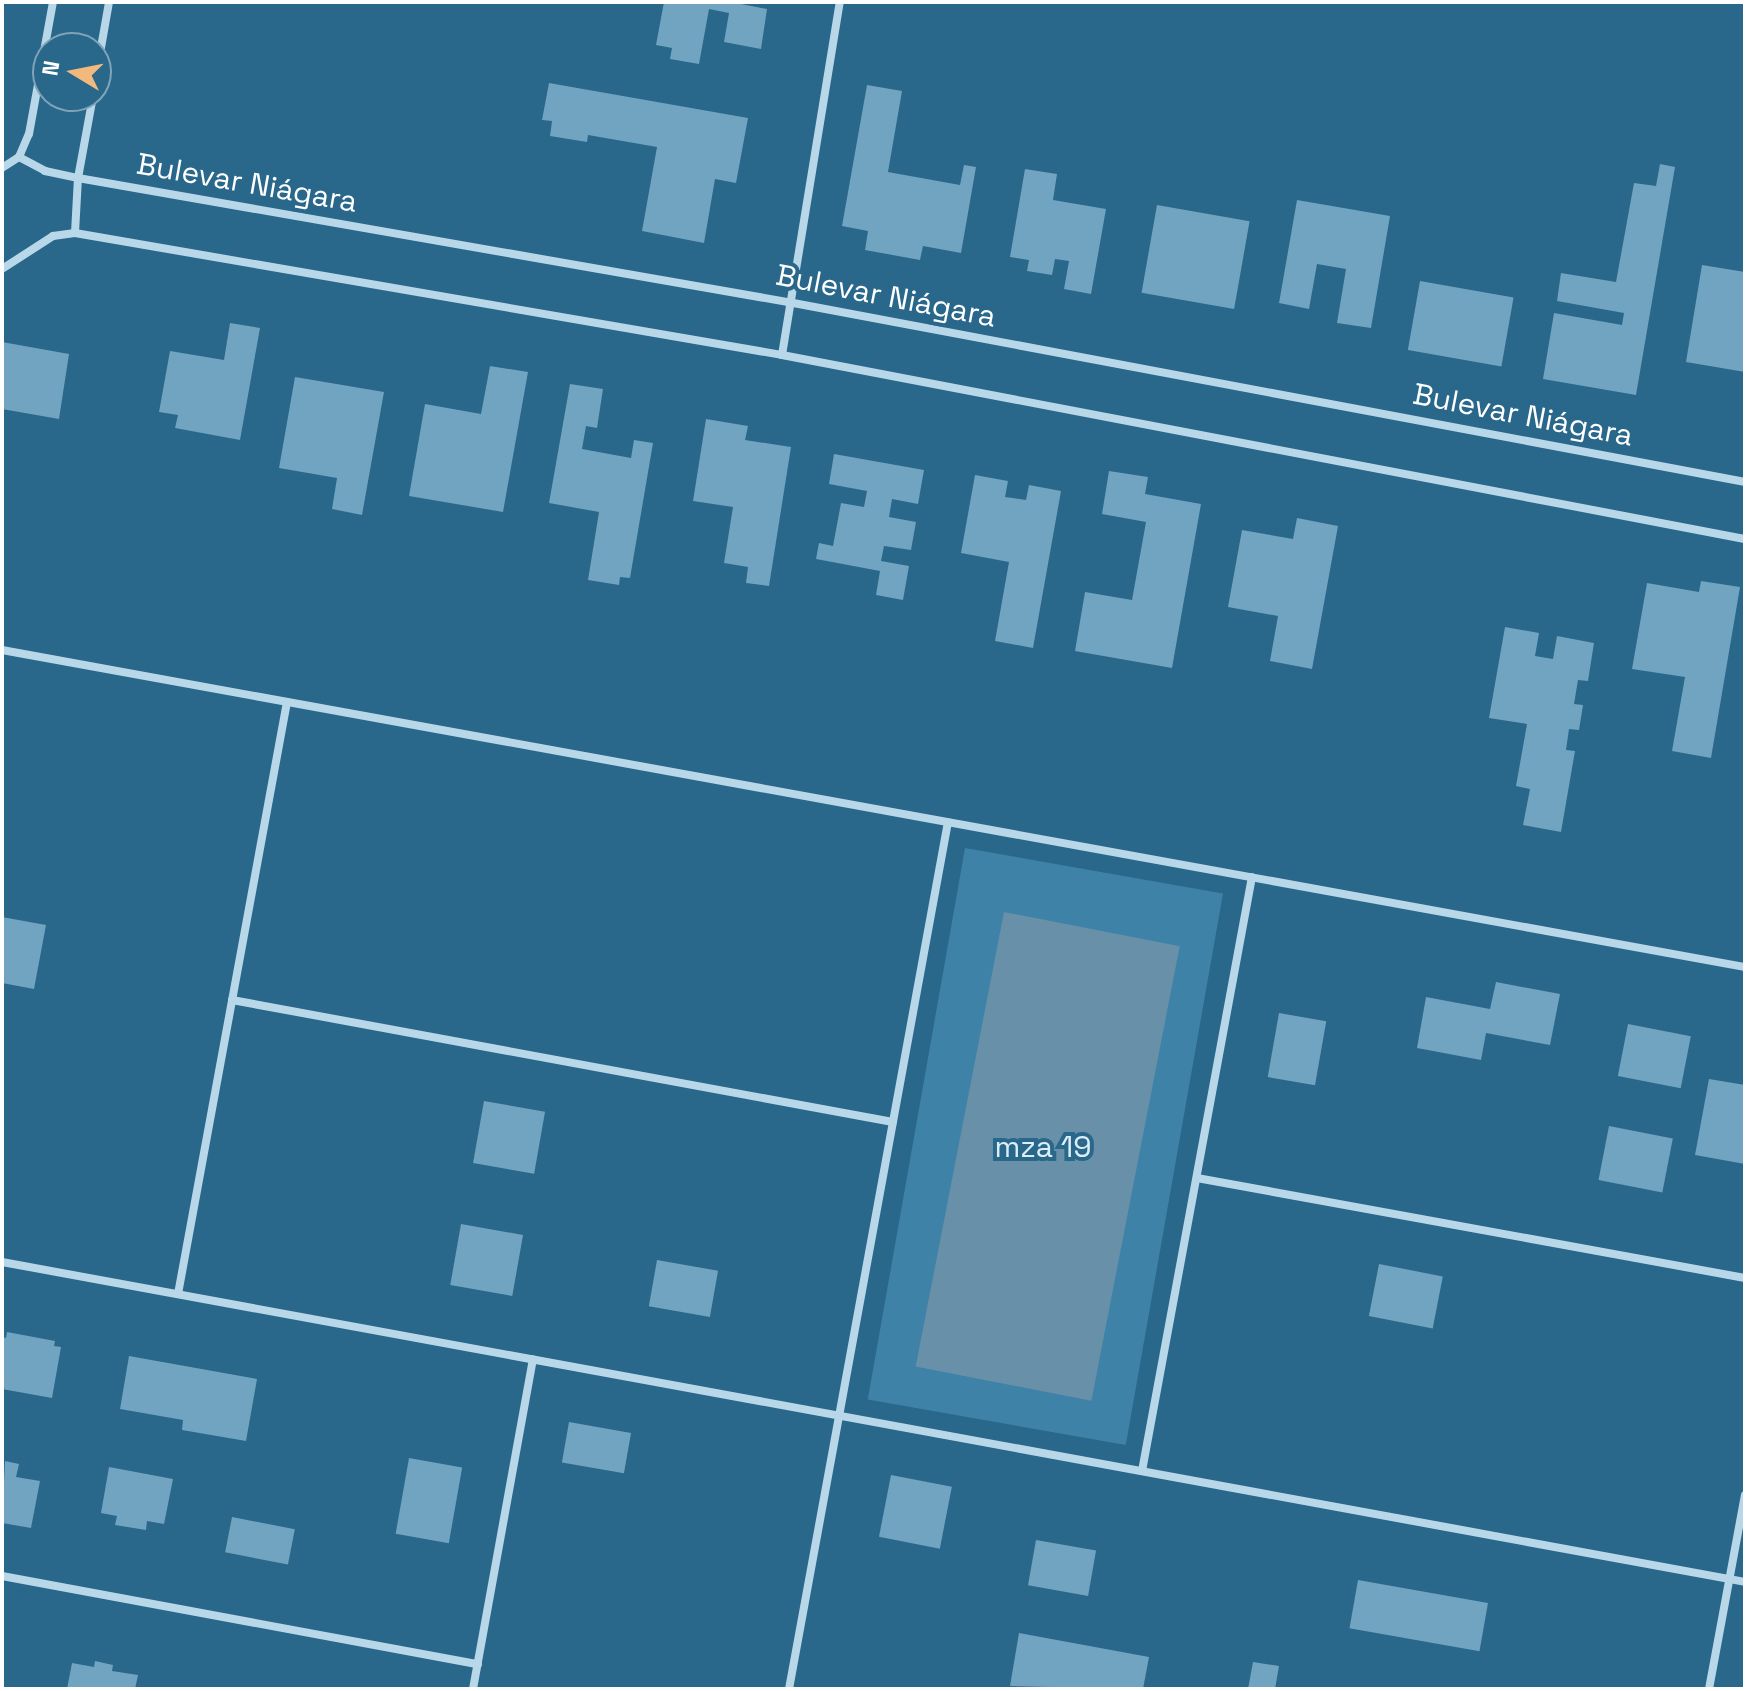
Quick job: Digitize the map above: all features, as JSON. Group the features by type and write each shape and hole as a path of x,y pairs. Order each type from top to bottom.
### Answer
{"street":[{"path":"2,168 19,157 29,134 53,2"},
{"path":"104,32 109,2"},
{"path":"782,355 788,302 840,2"},
{"path":"75,233 78,178 90,112"},
{"name":"Bulevar Niágara","path":"19,157 45,171 78,178 788,302 1745,482"},
{"path":"2,269 53,236 75,233 782,355 1745,539"},
{"path":"2,650 1745,967"},
{"path":"178,1294 287,702"},
{"path":"789,1689 948,822"},
{"path":"1142,1471 1252,877"},
{"path":"232,1000 893,1122"},
{"path":"1197,1178 1745,1278"},
{"path":"2,1262 1745,1582"},
{"path":"473,1689 533,1359"},
{"path":"1709,1689 1745,1495"},
{"path":"2,1576 478,1664"}],"green space":[{"name":"mza 19","path":"965,848 1223,893 1126,1445 868,1399"}],"shaded area":[{"path":"1004,912 1180,946 1091,1401 916,1366"}],"building":[{"path":"664,2 731,2 767,9 761,49 724,42 729,13 709,9 699,64 670,59 672,48 656,45"},
{"path":"549,83 748,118 736,183 715,179 704,243 642,231 657,147 588,135 587,142 550,136 552,121 542,120"},
{"path":"867,85 902,91 888,172 960,185 964,165 976,167 961,253 923,246 920,260 865,250 868,231 842,226"},
{"path":"1660,164 1675,167 1636,395 1543,379 1554,313 1622,325 1624,313 1557,301 1561,273 1616,282 1634,183 1656,186"},
{"path":"1025,169 1057,174 1053,200 1106,209 1091,294 1064,289 1069,261 1055,259 1052,275 1027,271 1029,260 1010,257"},
{"path":"1297,200 1390,216 1371,328 1337,323 1346,269 1317,264 1309,309 1279,303"},
{"path":"1157,205 1250,221 1234,309 1142,293"},
{"path":"1702,265 1745,272 1745,372 1686,362"},
{"path":"1420,281 1514,297 1501,366 1408,350"},
{"path":"230,323 260,328 240,440 175,428 178,415 159,412 170,351 224,360"},
{"path":"2,342 69,354 59,419 2,409"},
{"path":"490,366 528,372 503,512 409,496 425,404 481,414"},
{"path":"295,377 384,392 362,515 332,509 337,478 279,468"},
{"path":"570,384 603,389 597,428 586,426 582,449 631,458 634,440 653,443 630,578 620,577 619,585 588,580 599,512 549,503"},
{"path":"706,419 748,426 745,440 791,447 769,586 746,583 748,567 724,563 733,507 693,501"},
{"path":"834,454 924,470 918,504 892,499 889,517 916,522 911,550 884,546 881,561 909,566 903,600 876,595 880,571 816,559 819,543 833,546 841,503 864,507 867,491 829,484"},
{"path":"1109,471 1148,477 1145,494 1201,504 1172,668 1075,651 1085,592 1132,600 1146,522 1102,514"},
{"path":"975,475 1008,481 1005,497 1026,500 1029,485 1061,491 1033,648 995,641 1009,562 961,553"},
{"path":"1297,518 1338,526 1312,669 1270,661 1278,616 1228,607 1242,530 1293,539"},
{"path":"1701,581 1740,587 1711,758 1672,751 1685,677 1632,669 1647,583 1699,592"},
{"path":"1505,627 1539,633 1535,656 1553,659 1557,636 1594,643 1588,681 1578,680 1574,704 1583,705 1579,730 1569,729 1566,750 1575,751 1561,832 1523,825 1530,789 1516,786 1527,724 1489,718"},
{"path":"2,917 46,925 34,989 2,983"},
{"path":"1496,982 1560,994 1550,1045 1486,1033 1481,1060 1417,1048 1426,997 1490,1009"},
{"path":"1279,1013 1326,1021 1315,1085 1268,1077"},
{"path":"1628,1024 1691,1036 1681,1088 1618,1076"},
{"path":"1709,1079 1745,1085 1745,1164 1695,1155"},
{"path":"484,1101 545,1112 534,1174 473,1163"},
{"path":"1609,1126 1673,1138 1662,1192 1599,1180"},
{"path":"461,1224 523,1235 512,1296 450,1285"},
{"path":"657,1260 718,1271 710,1317 649,1306"},
{"path":"1379,1264 1443,1276 1433,1328 1369,1316"},
{"path":"7,1332 55,1341 54,1346 61,1347 52,1398 2,1389 2,1337 6,1338"},
{"path":"129,1356 257,1379 246,1441 182,1430 183,1420 120,1409"},
{"path":"569,1422 631,1433 624,1473 562,1462"},
{"path":"409,1458 462,1467 449,1543 396,1534"},
{"path":"5,1461 19,1464 16,1477 40,1481 31,1528 2,1523"},
{"path":"109,1467 173,1479 164,1524 147,1521 146,1530 115,1525 117,1516 101,1513"},
{"path":"891,1475 952,1487 940,1549 879,1537"},
{"path":"232,1517 295,1529 288,1565 225,1552"},
{"path":"1036,1540 1096,1551 1088,1596 1028,1585"},
{"path":"1358,1580 1488,1603 1479,1651 1349,1628"},
{"path":"1019,1633 1149,1657 1143,1689 1010,1686"},
{"path":"95,1661 113,1665 112,1671 138,1675 135,1689 67,1689 72,1663 94,1667"},
{"path":"1253,1662 1279,1666 1275,1689 1248,1689"}]}
